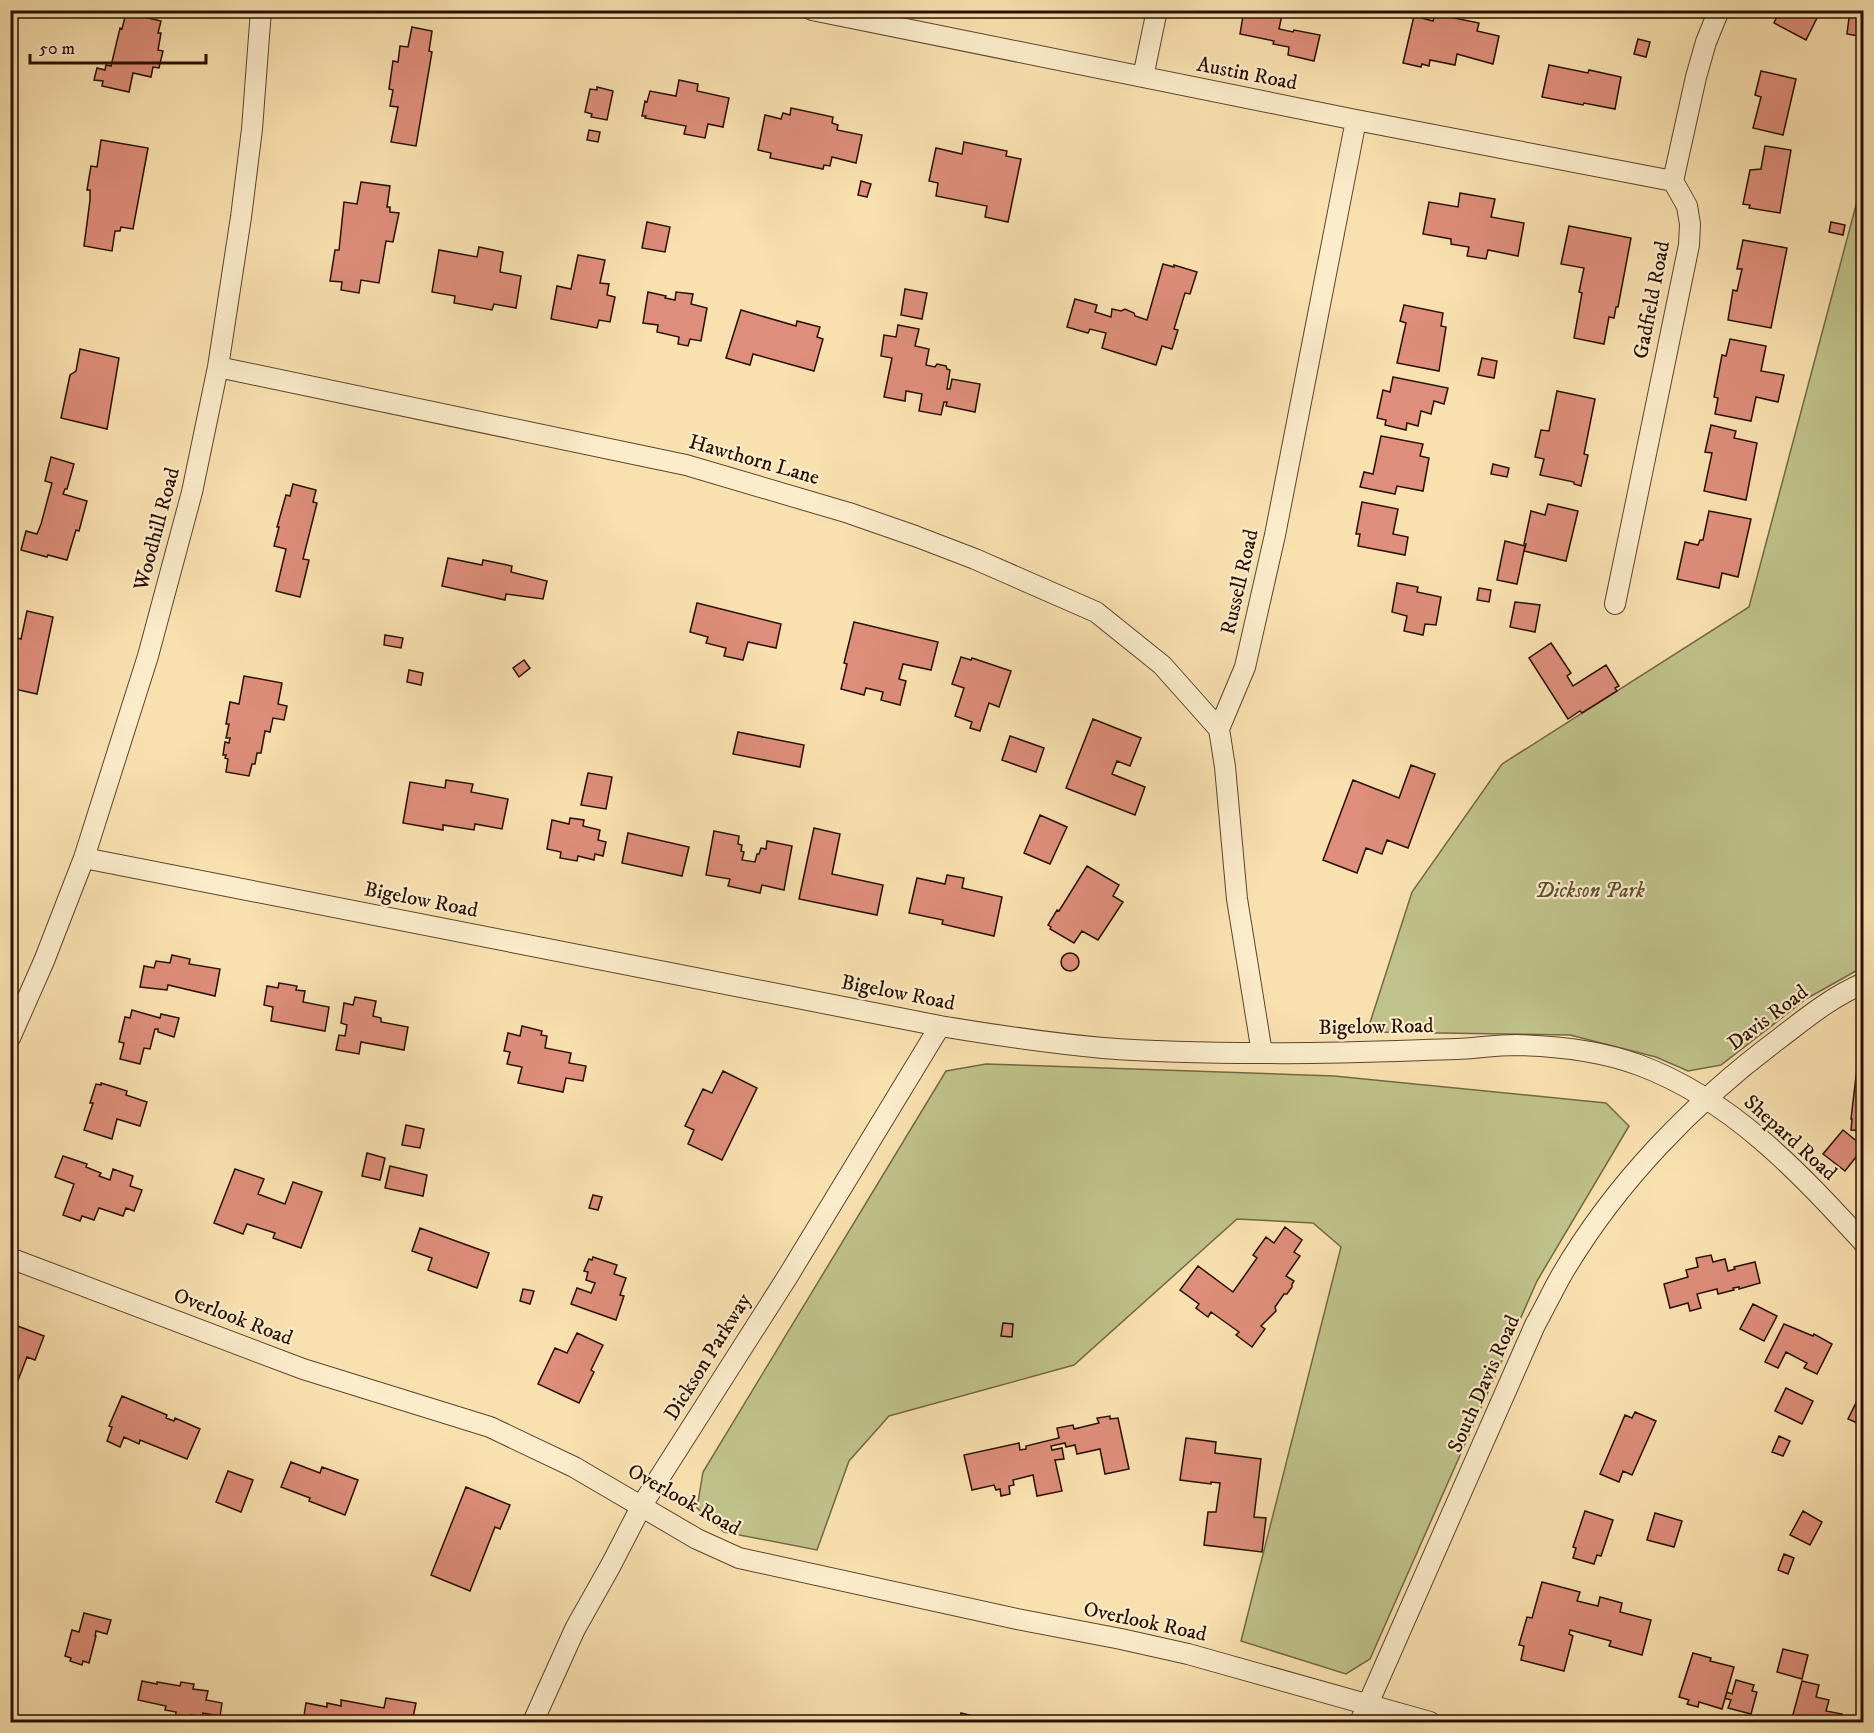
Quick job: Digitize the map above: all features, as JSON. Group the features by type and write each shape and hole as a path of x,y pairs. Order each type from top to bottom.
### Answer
{"street":[{"name":"Woodhill Road","path":"10,1038 44,961 84,858 148,656 192,492 218,367 241,217 252,129 261,10"},
{"name":"Austin Road","path":"812,10 1356,120 1673,181"},
{"path":"1143,77 1158,10"},
{"path":"1673,181 1696,77 1706,42 1719,10"},
{"name":"Russell Road","path":"1219,729 1245,667 1275,535 1356,120"},
{"name":"Gadfield Road","path":"1615,604 1689,245 1690,224 1687,206 1673,181"},
{"name":"Hawthorn Lane","path":"218,367 686,465 849,513 915,536 1096,612 1162,665 1219,729"},
{"path":"1219,729 1225,767 1237,899 1262,1053"},
{"name":"Bigelow Road","path":"84,858 940,1026 1032,1040 1105,1048 1262,1053 1457,1049 1515,1045 1572,1050 1614,1057 1677,1082 1706,1098"},
{"name":"Davis Road","path":"1706,1098 1754,1057 1809,1016 1851,988 1863,983"},
{"name":"Dickson Parkway","path":"533,1722 575,1629 642,1505 788,1276 940,1026"},
{"name":"Shepard Road","path":"1706,1098 1759,1137 1801,1176 1863,1242"},
{"name":"South Davis Road","path":"1364,1714 1536,1325 1561,1276 1629,1179 1706,1098"},
{"name":"Overlook Road","path":"10,1258 303,1369 490,1427 574,1467 697,1539 739,1558 1017,1619 1168,1649 1230,1665 1364,1714 1430,1722"}],"green space":[{"name":"Dickson Park","path":"1863,179 1863,967 1806,999 1721,1065 1688,1071 1656,1057 1570,1035 1367,1032 1412,892 1502,764 1749,607"},
{"path":"986,1064 1334,1076 1606,1103 1629,1126 1537,1281 1370,1659 1346,1674 1241,1641 1341,1247 1313,1223 1237,1219 1074,1365 889,1416 849,1461 817,1550 724,1532 697,1508 703,1472 946,1071"}],"building":[{"path":"1244,10 1283,10 1279,29 1320,35 1314,61 1288,55 1289,47 1273,44 1274,41 1240,34"},
{"path":"1780,10 1821,10 1806,40 1774,23"},
{"path":"1850,10 1864,10 1864,37 1847,34"},
{"path":"126,13 161,21 158,50 163,51 159,68 153,67 151,77 133,73 129,92 102,86 103,81 94,80 97,68 105,70 106,65 111,66"},
{"path":"1435,14 1479,23 1477,31 1499,36 1493,64 1457,54 1455,65 1430,60 1429,66 1422,64 1421,67 1403,63 1414,16 1433,21"},
{"path":"412,27 432,31 429,51 432,52 416,146 391,142 398,107 390,106 393,90 389,89 393,61 398,62 400,46 408,47"},
{"path":"1638,39 1650,42 1646,57 1634,54"},
{"path":"1549,65 1621,77 1615,109 1542,97"},
{"path":"1761,71 1796,79 1783,135 1753,128 1761,97 1755,95"},
{"path":"679,80 698,84 697,91 729,98 723,127 708,124 705,138 684,134 686,126 642,116 650,91 676,96"},
{"path":"597,87 613,91 607,120 591,117 592,114 585,112 590,89 597,90"},
{"path":"791,108 833,117 832,123 838,125 837,130 862,135 856,163 832,157 830,166 824,165 823,169 770,158 771,153 758,150 765,115 781,119 783,113 790,115"},
{"path":"589,130 600,132 598,142 587,140"},
{"path":"101,140 148,148 133,229 121,227 120,231 115,231 112,251 84,246 90,200 90,190 87,190 91,166 97,167"},
{"path":"964,142 1007,151 1006,156 1021,159 1008,222 985,217 987,206 936,196 938,183 929,181 936,148 962,154"},
{"path":"1765,146 1791,150 1780,213 1749,208 1750,205 1743,204 1750,170 1761,169"},
{"path":"861,181 871,184 867,197 858,195"},
{"path":"361,182 390,186 387,207 390,207 390,212 399,213 393,242 386,241 379,283 361,280 359,293 341,290 342,282 330,281 335,250 339,250 344,202 357,204"},
{"path":"1460,193 1495,199 1491,217 1524,223 1518,256 1488,250 1486,259 1467,256 1469,247 1451,244 1451,239 1423,234 1429,202 1458,207"},
{"path":"647,222 670,227 665,252 642,248"},
{"path":"1831,222 1845,225 1843,235 1829,232"},
{"path":"1569,226 1631,238 1618,307 1616,307 1614,318 1609,317 1604,344 1574,338 1584,268 1561,264"},
{"path":"1743,240 1787,248 1771,328 1728,320 1733,290 1737,291 1742,269 1737,269"},
{"path":"479,247 503,252 500,272 521,276 516,308 494,304 492,310 454,303 455,296 432,292 439,250 477,257"},
{"path":"578,255 605,260 600,283 609,284 607,295 615,297 610,322 599,320 597,328 551,319 557,286 571,289"},
{"path":"1163,264 1197,272 1190,294 1185,293 1174,329 1178,330 1172,349 1162,346 1156,365 1102,348 1106,333 1090,329 1088,333 1067,327 1075,299 1097,305 1095,312 1111,317 1112,309 1121,311 1125,309 1147,320"},
{"path":"905,289 927,293 922,319 901,315"},
{"path":"648,292 675,300 676,292 693,294 691,304 707,308 701,341 690,339 688,346 678,344 679,337 657,332 658,325 643,323"},
{"path":"1404,305 1443,313 1441,326 1446,327 1439,371 1397,363 1406,323 1400,321"},
{"path":"741,310 796,326 797,321 820,327 817,337 823,339 814,371 753,354 750,365 726,358"},
{"path":"898,325 919,329 915,346 929,349 926,365 935,367 937,364 946,366 950,370 947,389 950,389 952,379 980,384 975,412 946,406 947,402 944,402 941,415 919,411 922,394 906,391 905,401 884,397 892,358 881,356 884,335 896,337"},
{"path":"1730,339 1766,346 1761,371 1784,375 1778,402 1756,397 1751,421 1715,414 1718,398 1714,397 1722,355 1726,356"},
{"path":"80,349 119,358 107,429 61,418 70,375 76,371"},
{"path":"1482,358 1497,361 1494,378 1478,375"},
{"path":"1393,377 1448,388 1444,404 1434,401 1431,414 1421,411 1418,426 1407,423 1406,430 1385,425 1386,420 1377,418 1383,390 1390,392"},
{"path":"1557,391 1595,399 1584,454 1588,455 1581,486 1574,482 1540,475 1544,459 1535,457 1541,430 1549,431"},
{"path":"1711,425 1736,431 1734,438 1757,443 1746,500 1704,491 1712,453 1705,452"},
{"path":"1381,436 1423,444 1420,456 1429,458 1423,491 1397,486 1395,494 1360,487 1364,472 1373,474"},
{"path":"51,457 74,464 67,489 63,494 87,501 79,531 76,530 67,560 21,550 26,531 37,534 41,524 52,483 45,481"},
{"path":"1493,464 1509,468 1507,477 1491,474"},
{"path":"293,484 316,490 313,502 317,503 303,559 309,560 300,597 276,591 286,549 274,546 279,527 277,527 286,495 290,496"},
{"path":"1362,502 1398,509 1393,534 1408,537 1405,555 1358,546 1360,534 1356,534"},
{"path":"1548,504 1578,511 1566,561 1524,551 1531,511 1545,515"},
{"path":"1709,511 1751,519 1738,577 1722,573 1719,588 1677,579 1685,542 1698,545 1700,540 1703,540"},
{"path":"1505,541 1525,546 1517,584 1497,580"},
{"path":"448,558 482,565 483,560 512,566 511,572 547,581 543,599 506,594 505,600 442,586"},
{"path":"1397,583 1418,587 1417,592 1441,597 1436,625 1425,624 1423,635 1404,631 1407,616 1392,612"},
{"path":"1479,588 1491,590 1489,602 1477,600"},
{"path":"1515,602 1540,605 1535,632 1510,627"},
{"path":"697,603 781,624 776,648 748,642 743,660 724,656 726,648 706,643 708,637 690,632"},
{"path":"27,611 53,617 37,694 10,688 10,650 13,637 21,639"},
{"path":"854,622 938,642 931,670 903,664 899,679 906,681 900,705 881,700 883,692 866,688 864,695 841,689 847,664 844,663"},
{"path":"385,635 403,638 401,648 384,645"},
{"path":"1551,643 1571,673 1567,676 1573,686 1606,665 1619,686 1615,688 1617,691 1568,719 1529,658"},
{"path":"961,657 971,660 972,658 1011,671 999,707 989,703 980,731 970,728 972,722 955,716 964,688 952,684"},
{"path":"524,660 530,668 519,677 513,668"},
{"path":"409,670 423,673 421,685 407,682"},
{"path":"244,676 282,683 278,704 287,706 284,720 273,718 270,732 265,731 261,753 257,753 249,776 226,772 228,759 225,758 226,755 223,755 225,742 229,743 230,738 226,738 229,724 226,724 230,702 239,704"},
{"path":"1093,719 1141,738 1130,766 1117,761 1112,774 1145,787 1135,815 1066,788"},
{"path":"738,732 804,745 800,767 733,754"},
{"path":"1010,736 1044,748 1036,772 1002,760"},
{"path":"1411,765 1435,774 1408,848 1387,840 1382,854 1366,848 1357,873 1323,860 1353,780 1399,798"},
{"path":"588,773 612,777 606,809 581,805"},
{"path":"446,780 473,784 471,792 508,799 502,829 475,824 474,830 443,825 443,830 403,823 410,782 445,788"},
{"path":"1040,815 1067,827 1050,864 1024,853"},
{"path":"570,818 584,820 583,826 600,830 598,840 606,842 603,856 595,854 594,860 578,856 577,861 560,858 561,852 547,849 552,820 569,824"},
{"path":"814,828 840,834 832,874 883,885 877,915 799,899"},
{"path":"714,831 739,836 738,844 742,845 741,851 744,852 742,860 755,862 761,848 766,849 767,841 792,846 784,890 762,885 760,893 728,886 730,879 706,875"},
{"path":"628,833 689,847 682,876 622,863"},
{"path":"1087,866 1119,885 1113,896 1123,902 1098,940 1082,931 1074,943 1050,929 1048,925"},
{"path":"947,875 964,878 962,888 1002,897 994,936 942,924 943,920 909,913 917,878 945,884"},
{"path":"1066,953 1074,953 1079,958 1077,969 1066,971 1061,966 1061,958"},
{"path":"172,955 190,959 189,964 220,969 215,996 168,985 167,990 140,987 144,966 154,968 156,961 170,963"},
{"path":"279,983 297,986 296,990 305,991 303,1002 329,1007 325,1031 271,1021 273,1007 264,1005 267,986 278,988"},
{"path":"355,997 376,1001 373,1016 381,1018 381,1022 408,1027 404,1050 361,1042 359,1054 336,1050 339,1035 345,1036 347,1025 341,1023 344,1003 353,1005"},
{"path":"132,1010 160,1018 161,1014 179,1018 174,1037 155,1029 150,1049 144,1048 140,1064 120,1059 124,1043 119,1042 125,1017 130,1018"},
{"path":"522,1026 542,1031 541,1035 547,1036 545,1048 571,1053 569,1063 586,1066 583,1081 566,1078 563,1092 518,1083 522,1067 507,1064 510,1052 504,1051 508,1033 520,1036"},
{"path":"1857,1068 1864,1069 1864,1131 1851,1130"},
{"path":"723,1071 757,1088 722,1160 688,1144 694,1130 685,1126 703,1089 712,1093"},
{"path":"101,1083 127,1091 126,1095 147,1102 140,1126 117,1119 112,1139 84,1130 93,1103 90,1103 96,1084 101,1085"},
{"path":"406,1125 424,1129 420,1148 402,1145"},
{"path":"1843,1130 1864,1147 1845,1171 1823,1154"},
{"path":"367,1153 385,1158 380,1180 362,1176"},
{"path":"63,1156 87,1164 86,1167 101,1173 99,1176 110,1180 113,1169 133,1176 130,1186 142,1190 134,1211 126,1208 123,1216 99,1208 94,1220 82,1216 80,1221 63,1215 74,1184 55,1177"},
{"path":"390,1166 427,1175 423,1196 385,1188"},
{"path":"235,1169 264,1179 258,1194 285,1204 293,1182 322,1192 301,1248 273,1238 275,1233 247,1224 243,1234 214,1223"},
{"path":"593,1195 602,1197 598,1210 589,1208"},
{"path":"1285,1227 1302,1240 1294,1252 1300,1256 1286,1276 1294,1281 1287,1294 1284,1294 1275,1307 1276,1311 1261,1326 1265,1329 1252,1347 1236,1335 1239,1332 1211,1312 1208,1317 1196,1308 1199,1304 1180,1290 1198,1266 1233,1292 1257,1258 1253,1255 1266,1237 1274,1243"},
{"path":"420,1228 489,1253 477,1288 428,1270 432,1258 412,1251"},
{"path":"1711,1255 1713,1262 1725,1259 1728,1271 1735,1269 1734,1267 1755,1262 1760,1283 1739,1289 1739,1287 1733,1288 1734,1290 1718,1294 1717,1289 1697,1294 1701,1308 1690,1311 1688,1303 1670,1308 1664,1284 1688,1277 1686,1270 1698,1267 1696,1258"},
{"path":"593,1257 617,1265 614,1274 626,1278 620,1295 624,1296 616,1320 571,1304 577,1288 591,1293 595,1283 586,1280 588,1272 584,1271 589,1259 592,1260"},
{"path":"523,1289 534,1291 530,1304 520,1301"},
{"path":"1753,1304 1777,1316 1764,1341 1740,1329"},
{"path":"1003,1323 1013,1324 1012,1337 1001,1336"},
{"path":"1784,1324 1813,1336 1814,1334 1832,1344 1817,1374 1804,1368 1807,1363 1786,1352 1778,1368 1765,1362"},
{"path":"15,1325 44,1336 35,1360 27,1357 10,1401 10,1336"},
{"path":"577,1333 603,1345 591,1370 594,1372 579,1403 538,1384 555,1348 567,1353"},
{"path":"1786,1388 1813,1401 1802,1424 1775,1411"},
{"path":"1864,1389 1864,1426 1848,1419"},
{"path":"122,1396 167,1415 166,1418 174,1421 175,1418 200,1429 187,1459 140,1440 139,1444 124,1437 120,1447 107,1441 112,1427 109,1426"},
{"path":"1635,1412 1656,1421 1632,1475 1623,1471 1619,1482 1600,1474 1625,1415 1632,1418"},
{"path":"1110,1416 1110,1419 1118,1418 1129,1469 1105,1474 1100,1449 1077,1454 1075,1445 1066,1447 1065,1443 1051,1446 1052,1450 1062,1448 1064,1459 1055,1460 1062,1491 1037,1496 1033,1475 1013,1480 1014,1485 1009,1486 1010,1494 1001,1496 1000,1489 996,1490 994,1485 972,1490 964,1455 1019,1443 1020,1450 1026,1449 1026,1446 1059,1438 1057,1428 1073,1425 1074,1429 1099,1423 1097,1418"},
{"path":"1779,1436 1790,1441 1783,1456 1772,1452"},
{"path":"1186,1438 1216,1442 1215,1453 1261,1459 1254,1517 1266,1518 1262,1552 1204,1545 1208,1512 1216,1512 1220,1483 1180,1480"},
{"path":"291,1462 320,1473 322,1467 358,1480 345,1515 281,1487"},
{"path":"228,1471 253,1480 241,1512 216,1502"},
{"path":"466,1487 510,1505 500,1529 495,1527 470,1591 431,1575"},
{"path":"1585,1511 1613,1520 1601,1556 1597,1555 1594,1564 1573,1558 1576,1548 1573,1547"},
{"path":"1803,1511 1822,1522 1810,1545 1790,1535"},
{"path":"1655,1513 1682,1521 1674,1547 1647,1540"},
{"path":"1784,1554 1794,1558 1788,1574 1778,1570"},
{"path":"1542,1582 1580,1592 1577,1601 1598,1606 1600,1597 1622,1603 1620,1612 1651,1620 1642,1655 1609,1646 1611,1641 1570,1630 1569,1634 1573,1636 1564,1671 1521,1660 1524,1646 1519,1645 1527,1617 1532,1618"},
{"path":"84,1613 111,1620 107,1634 96,1631 89,1663 83,1661 82,1665 70,1661 71,1658 65,1656 72,1630 79,1632"},
{"path":"1783,1649 1808,1655 1802,1679 1777,1672"},
{"path":"1693,1653 1711,1658 1710,1661 1734,1667 1722,1709 1699,1702 1698,1707 1687,1704 1689,1700 1679,1697"},
{"path":"1736,1680 1754,1685 1752,1691 1757,1692 1751,1714 1728,1708 1731,1700 1725,1698 1727,1692 1732,1694"},
{"path":"142,1681 180,1686 181,1682 194,1684 193,1689 208,1691 206,1700 222,1703 220,1716 203,1713 202,1717 191,1715 190,1722 175,1721 176,1712 165,1710 166,1706 138,1700"},
{"path":"1802,1681 1819,1685 1816,1697 1829,1700 1826,1711 1842,1714 1840,1722 1791,1722"},
{"path":"386,1698 416,1703 412,1722 303,1722 306,1703 327,1707 327,1703 341,1706 341,1700 384,1708"},
{"path":"961,1713 998,1722 959,1722"}]}
